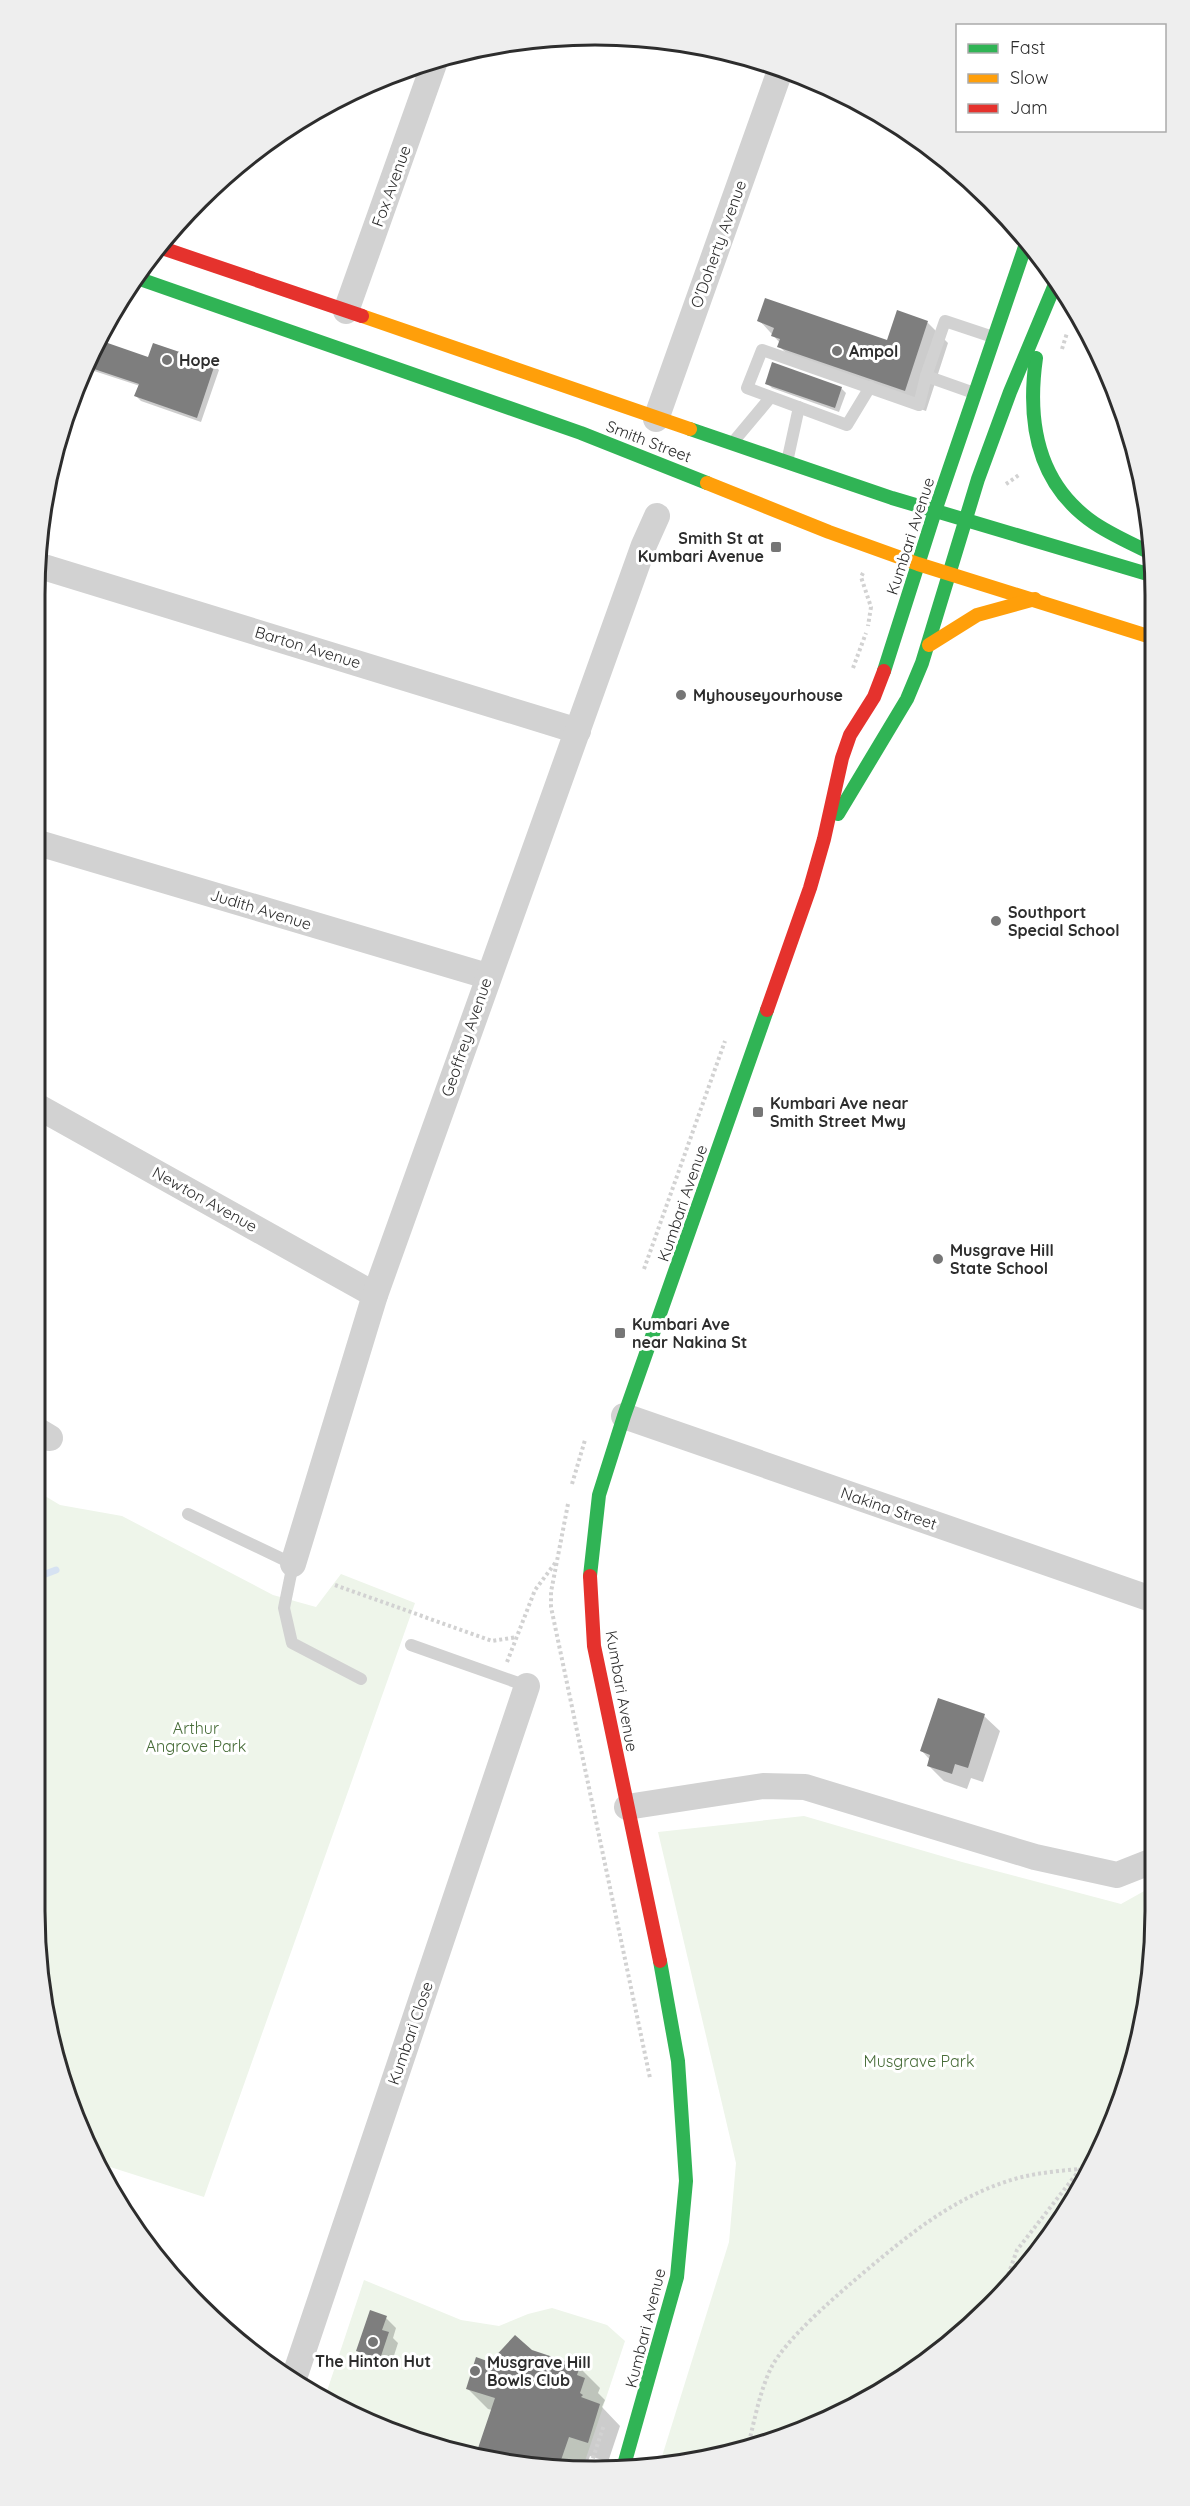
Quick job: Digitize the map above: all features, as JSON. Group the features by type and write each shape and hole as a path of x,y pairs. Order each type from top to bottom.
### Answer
{"main road":[{"name":"Smith Street","path":"167,250 787,463 934,511 1144,573"},
{"name":"Kumbari Avenue","path":"625,2460 674,2288 686,2181 678,2061 663,1974 594,1646 590,1575 599,1495 624,1416 810,888 824,839 842,758 850,735 874,697 889,658 934,511 1024,251"},
{"name":"Smith Street","path":"144,281 591,437 829,532 918,564 1145,635"},
{"name":"Kumbari Avenue","path":"824,839 907,699 929,645 966,520 1001,417 1053,291"},
{"path":"1043,318 1032,381 1031,412 1034,436 1046,469 1064,495 1086,517 1107,531 1143,549"},
{"path":"929,645 977,615 1035,599"}],"street":[{"name":"Fox Avenue","path":"346,311 432,70"},
{"name":"O'Doherty Avenue","path":"656,419 778,76"},
{"name":"Geoffrey Avenue","path":"293,1564 375,1295 644,545 657,516"},
{"name":"Barton Avenue","path":"46,567 578,730"},
{"name":"Judith Avenue","path":"45,845 488,976"},
{"name":"Newton Avenue","path":"45,1111 375,1295"},
{"name":"Nakina Street","path":"624,1416 1145,1597"},
{"name":"Kumbari Close","path":"296,2372 527,1686"},
{"path":"627,1807 763,1786 805,1787 1035,1857 1117,1875 1145,1864"}],"lane":[{"path":"870,387 847,425 747,388 762,350 870,387 919,405 926,376 945,321 995,338"},
{"path":"926,376 975,394"},
{"path":"732,444 770,398"},
{"path":"787,463 799,408"},
{"path":"188,1514 293,1564 284,1608 292,1643 361,1679"},
{"path":"411,1645 527,1686"}],"path":[{"path":"1060,353 1070,322"},
{"path":"1001,487 1025,471"},
{"path":"850,677 868,626 871,607 861,578 864,571"},
{"path":"640,1280 728,1033"},
{"path":"586,1437 574,1472 551,1592 551,1607 642,2034 651,2086"},
{"path":"501,1677 535,1590 558,1558"},
{"path":"335,1585 492,1641 517,1637"},
{"path":"1007,2277 1017,2250 1080,2169"},
{"path":"750,2438 759,2401 771,2368 783,2351 828,2302 905,2238 943,2211 982,2192 1022,2177 1080,2169"},
{"path":"592,2461 605,2424"}],"green space":[{"name":"Arthur Angrove Park","path":"45,1496 60,1505 122,1516 273,1595 316,1607 341,1574 415,1603 204,2197 109,2166 74,2088 56,2018 46,1947 45,1911"},
{"name":"Musgrave Park","path":"804,1816 962,1862 1121,1904 1145,1891 1144,1947 1140,1983 1126,2053 1116,2088 1088,2154 1071,2186 1052,2217 1009,2274 958,2325 930,2347 901,2368 838,2404 772,2432 702,2450 662,2457 729,2242 736,2163 658,1832"},
{"name":"Musgrave Hill Bowls Club","path":"364,2280 461,2320 499,2326 528,2314 552,2308 607,2325 625,2341 585,2461 523,2456 453,2442 385,2419 327,2391"}],"building":[{"path":"765,298 887,340 897,310 928,321 905,391 777,347 780,339 771,336 774,328 757,321"},
{"path":"107,343 148,357 153,343 215,364 197,418 134,396 139,384 94,369"},
{"path":"772,362 842,387 835,408 765,384"},
{"path":"938,1698 985,1714 968,1768 955,1764 952,1774 927,1766 930,1755 920,1751"},
{"name":"The Hinton Hut","path":"370,2310 387,2316 382,2330 389,2332 380,2359 356,2351"},
{"path":"515,2335 532,2350 580,2366 577,2375 585,2378 580,2393 583,2395 581,2397 600,2404 588,2443 569,2437 561,2460 478,2448 495,2398 466,2389 476,2357 490,2362"}],"waterway":[{"path":"45,1574 56,1570"}],"traffic: fast":[{"path":"884,671 935,511 1024,251"},
{"path":"144,281 581,433 707,483"},
{"path":"838,814 907,699 922,663 978,479 1010,392 1053,290"},
{"path":"1036,358 1033,405 1035,428 1048,470 1060,490 1094,523 1143,549"},
{"path":"690,429 892,498 1144,573"},
{"path":"590,1576 599,1495 624,1416 767,1010"},
{"path":"625,2460 677,2277 686,2181 678,2061 660,1961"}],"traffic: slow":[{"path":"362,316 690,429"},
{"path":"707,483 829,532 918,564 1145,635"},
{"path":"929,645 977,615 1035,599"}],"traffic: jam":[{"path":"167,250 362,316"},
{"path":"767,1010 810,888 824,839 842,758 850,735 874,697 884,671"},
{"path":"590,1576 594,1646 660,1961"}],"place":[{"name":"Ampol","path":"837,351"},
{"name":"Hope","path":"167,360"},
{"name":"Smith St at Kumbari Avenue","path":"776,547"},
{"name":"Myhouseyourhouse","path":"681,695"},
{"name":"Southport Special School","path":"996,921"},
{"name":"Kumbari Ave near Smith Street Mwy","path":"758,1112"},
{"name":"Musgrave Hill State School","path":"938,1259"},
{"name":"Kumbari Ave near Nakina St","path":"620,1333"},
{"name":"The Hinton Hut","path":"373,2342"},
{"name":"Musgrave Hill Bowls Club","path":"475,2371"}]}
